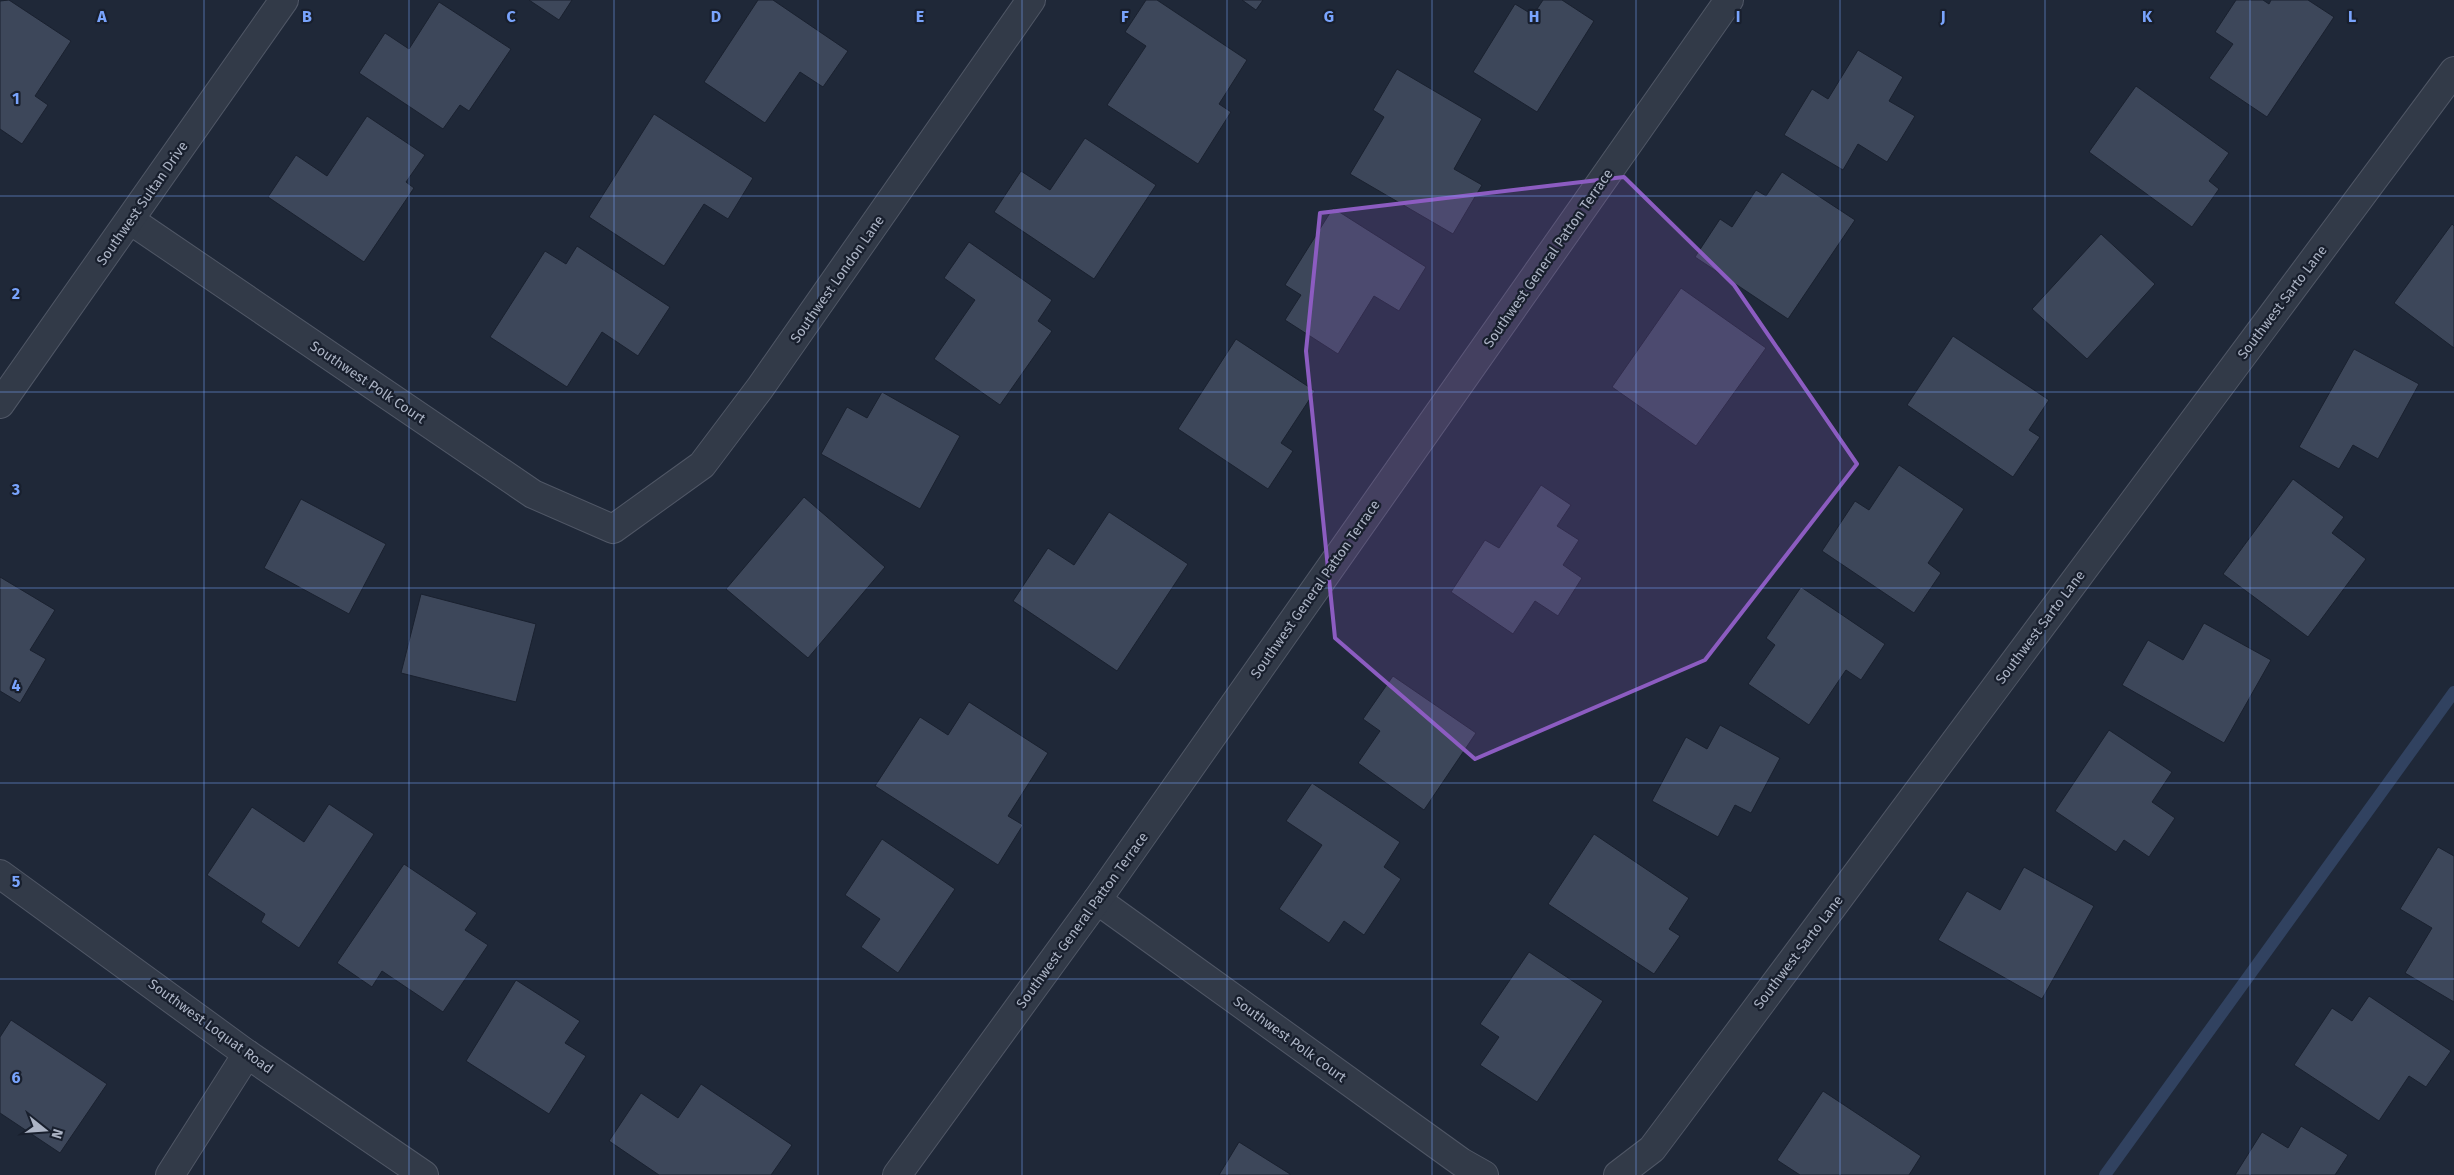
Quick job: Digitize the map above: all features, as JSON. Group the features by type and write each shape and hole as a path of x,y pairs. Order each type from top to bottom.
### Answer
{"street":[{"name":"Southwest Sultan Drive","path":"0,404 284,0"},
{"name":"Southwest London Lane","path":"613,528 702,465 760,388 1031,0"},
{"name":"Southwest General Patton Terrace","path":"897,1175 1097,900 1729,0"},
{"name":"Southwest Sarto Lane","path":"1618,1175 1652,1149 1676,1118 2454,71"},
{"name":"Southwest Polk Court","path":"130,220 533,494 613,528"},
{"name":"Southwest Loquat Road","path":"0,874 248,1054 424,1175"},
{"name":"Southwest Polk Court","path":"1097,900 1461,1162 1484,1175"},
{"path":"170,1175 248,1054"}],"highlighted area":[{"path":"1624,177 1734,285 1857,464 1705,660 1475,759 1335,638 1306,351 1320,213"}],"building":[{"path":"9,0 71,41 35,96 48,105 22,144 0,129 0,1"},
{"path":"529,0 572,0 559,20"},
{"path":"758,0 773,0 848,51 823,87 800,72 765,123 704,82"},
{"path":"1146,0 1157,0 1247,60 1219,104 1231,112 1198,164 1107,105 1146,46 1125,32"},
{"path":"1242,0 1263,0 1256,10"},
{"path":"1543,0 1562,0 1594,21 1537,112 1473,72 1515,4 1533,15"},
{"path":"2236,0 2263,0 2269,4 2271,0 2308,0 2334,17 2267,117 2209,78 2233,44 2215,32"},
{"path":"439,2 511,49 469,111 460,105 443,129 359,73 385,33 409,49"},
{"path":"1858,50 1903,77 1889,101 1915,116 1887,162 1858,144 1843,170 1784,135 1812,89 1828,99"},
{"path":"1397,69 1482,119 1454,169 1482,185 1453,234 1350,174 1384,117 1373,110"},
{"path":"2136,86 2229,153 2209,181 2219,189 2192,227 2089,152"},
{"path":"654,114 753,178 728,219 704,204 664,266 589,217"},
{"path":"367,116 425,155 406,182 414,188 364,262 268,197 296,155 327,176"},
{"path":"1085,138 1156,185 1094,279 994,212 1021,171 1050,190"},
{"path":"1782,172 1855,220 1788,319 1695,257 1720,219 1732,227 1756,190 1766,196"},
{"path":"1333,208 1426,267 1399,311 1374,296 1338,354 1285,320 1301,295 1285,285"},
{"path":"2452,224 2454,226 2454,348 2394,303"},
{"path":"2101,234 2155,284 2087,359 2032,309"},
{"path":"969,242 1052,300 1038,321 1052,331 1000,405 934,359 975,300 944,278"},
{"path":"577,246 670,307 638,356 602,332 567,387 490,337 545,251 566,264"},
{"path":"1681,288 1766,348 1696,446 1612,387"},
{"path":"1953,336 2049,400 2029,430 2040,437 2013,477 1907,405"},
{"path":"1236,339 1315,391 1281,443 1293,451 1268,489 1178,429"},
{"path":"2354,349 2419,384 2378,459 2353,445 2339,469 2299,447"},
{"path":"882,392 960,436 920,509 821,454 847,407 867,418"},
{"path":"1899,465 1964,509 1928,563 1941,573 1914,613 1822,551 1855,501 1869,510"},
{"path":"2293,479 2344,517 2332,533 2366,559 2308,637 2223,574"},
{"path":"1541,485 1571,505 1557,526 1579,540 1563,565 1582,578 1558,616 1535,601 1513,634 1451,592 1485,540 1499,548"},
{"path":"804,497 885,567 808,658 726,589"},
{"path":"301,499 386,544 349,614 264,568"},
{"path":"1109,512 1188,564 1117,671 1013,601 1048,548 1074,565"},
{"path":"0,577 55,610 30,650 46,659 20,703 0,691"},
{"path":"1801,587 1885,644 1861,680 1846,670 1809,725 1748,684 1775,645 1766,638"},
{"path":"421,594 536,624 516,702 401,673"},
{"path":"2204,623 2271,660 2224,743 2122,685 2148,640 2183,660"},
{"path":"1393,676 1476,733 1424,810 1358,763 1380,731 1363,719"},
{"path":"969,702 1048,753 1008,816 1023,825 998,865 875,786 920,717 948,735"},
{"path":"1720,725 1780,758 1751,813 1735,805 1718,837 1652,801 1686,737 1707,749"},
{"path":"2109,730 2172,772 2152,802 2175,818 2149,857 2124,840 2116,852 2055,811"},
{"path":"1312,783 1400,842 1384,867 1401,879 1364,935 1344,921 1329,943 1279,909 1322,845 1286,821"},
{"path":"329,804 374,834 299,948 261,922 265,914 207,875 252,807 304,842"},
{"path":"1594,834 1689,898 1669,929 1680,936 1654,974 1548,904"},
{"path":"882,839 955,889 898,973 861,947 880,919 845,895"},
{"path":"2438,847 2454,856 2454,1002 2405,973 2432,928 2400,909"},
{"path":"404,864 477,913 465,930 488,945 443,1012 382,971 372,987 337,963"},
{"path":"2024,867 2094,906 2042,999 1938,940 1967,891 2000,910"},
{"path":"1529,952 1603,1001 1537,1102 1480,1065 1499,1037 1480,1024"},
{"path":"516,980 580,1021 565,1043 586,1056 549,1114 466,1061"},
{"path":"2369,996 2451,1051 2426,1087 2409,1076 2379,1121 2294,1065 2332,1008 2352,1021"},
{"path":"11,1020 107,1084 60,1153 0,1113 0,1037"},
{"path":"701,1084 792,1145 771,1175 659,1175 609,1141 641,1093 678,1118"},
{"path":"1823,1091 1921,1156 1909,1175 1800,1175 1777,1160"},
{"path":"2301,1126 2348,1155 2335,1175 2235,1175 2262,1132 2288,1148"},
{"path":"1239,1142 1290,1174 1290,1175 1219,1175"}],"waterway":[{"path":"2105,1175 2454,692"}]}
